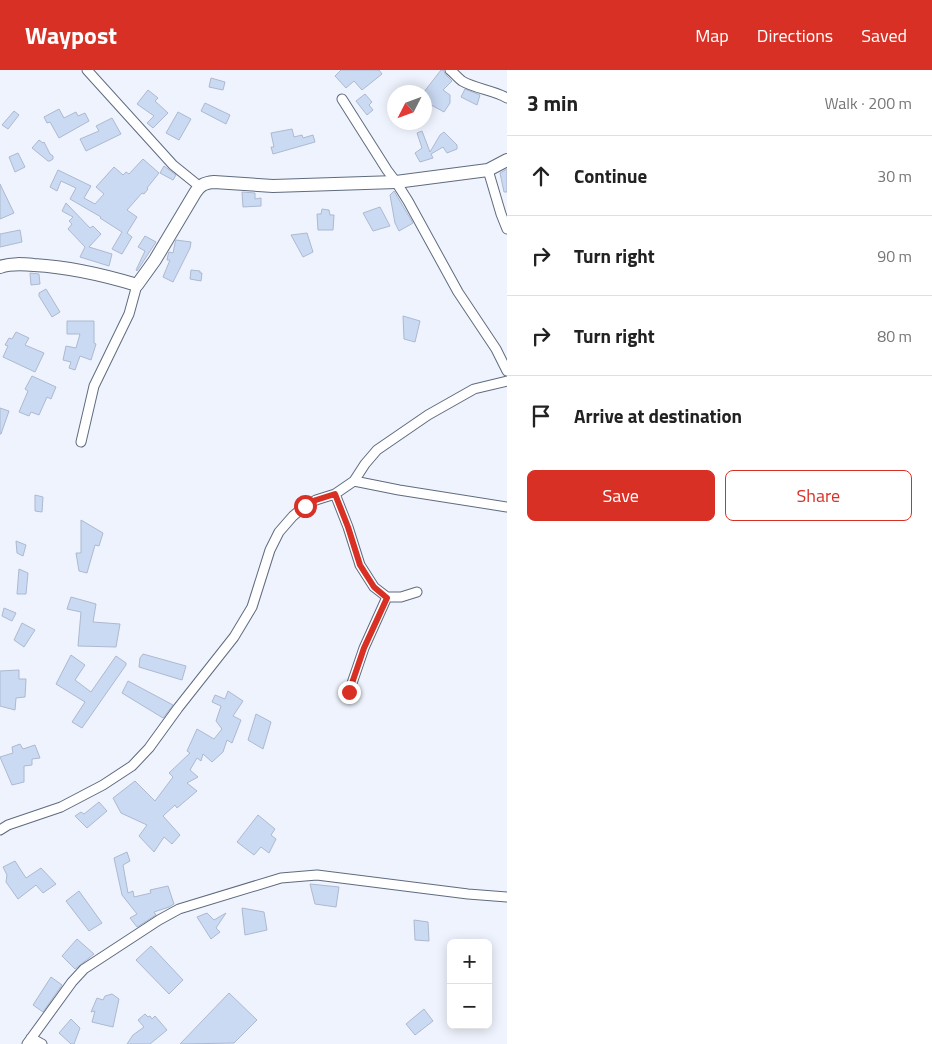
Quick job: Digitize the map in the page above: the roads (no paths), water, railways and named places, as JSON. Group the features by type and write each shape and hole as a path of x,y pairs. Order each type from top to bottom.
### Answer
{"street":[{"path":"88,70 174,165 199,186"},
{"path":"450,70 461,80 507,98"},
{"path":"342,99 408,201 458,292 496,349 507,371"},
{"path":"80,442 94,386 129,314 137,285 155,260 199,186 214,182 272,186 396,182 488,170 507,160"},
{"path":"488,170 507,229"},
{"path":"0,267 19,264 60,267 137,285"},
{"path":"0,830 8,825 61,807 103,785 132,766 149,748 234,637 252,607 270,550 280,532 293,516 305,506 335,494 354,481 377,450 428,415 474,389 507,381"},
{"path":"354,481 507,508"},
{"path":"335,494 360,565 374,587 387,598 417,592"},
{"path":"349,692 364,648 387,598"},
{"path":"42,1044 29,1041 72,982 84,969 179,909 281,878 317,875 468,894 507,897"}]}
